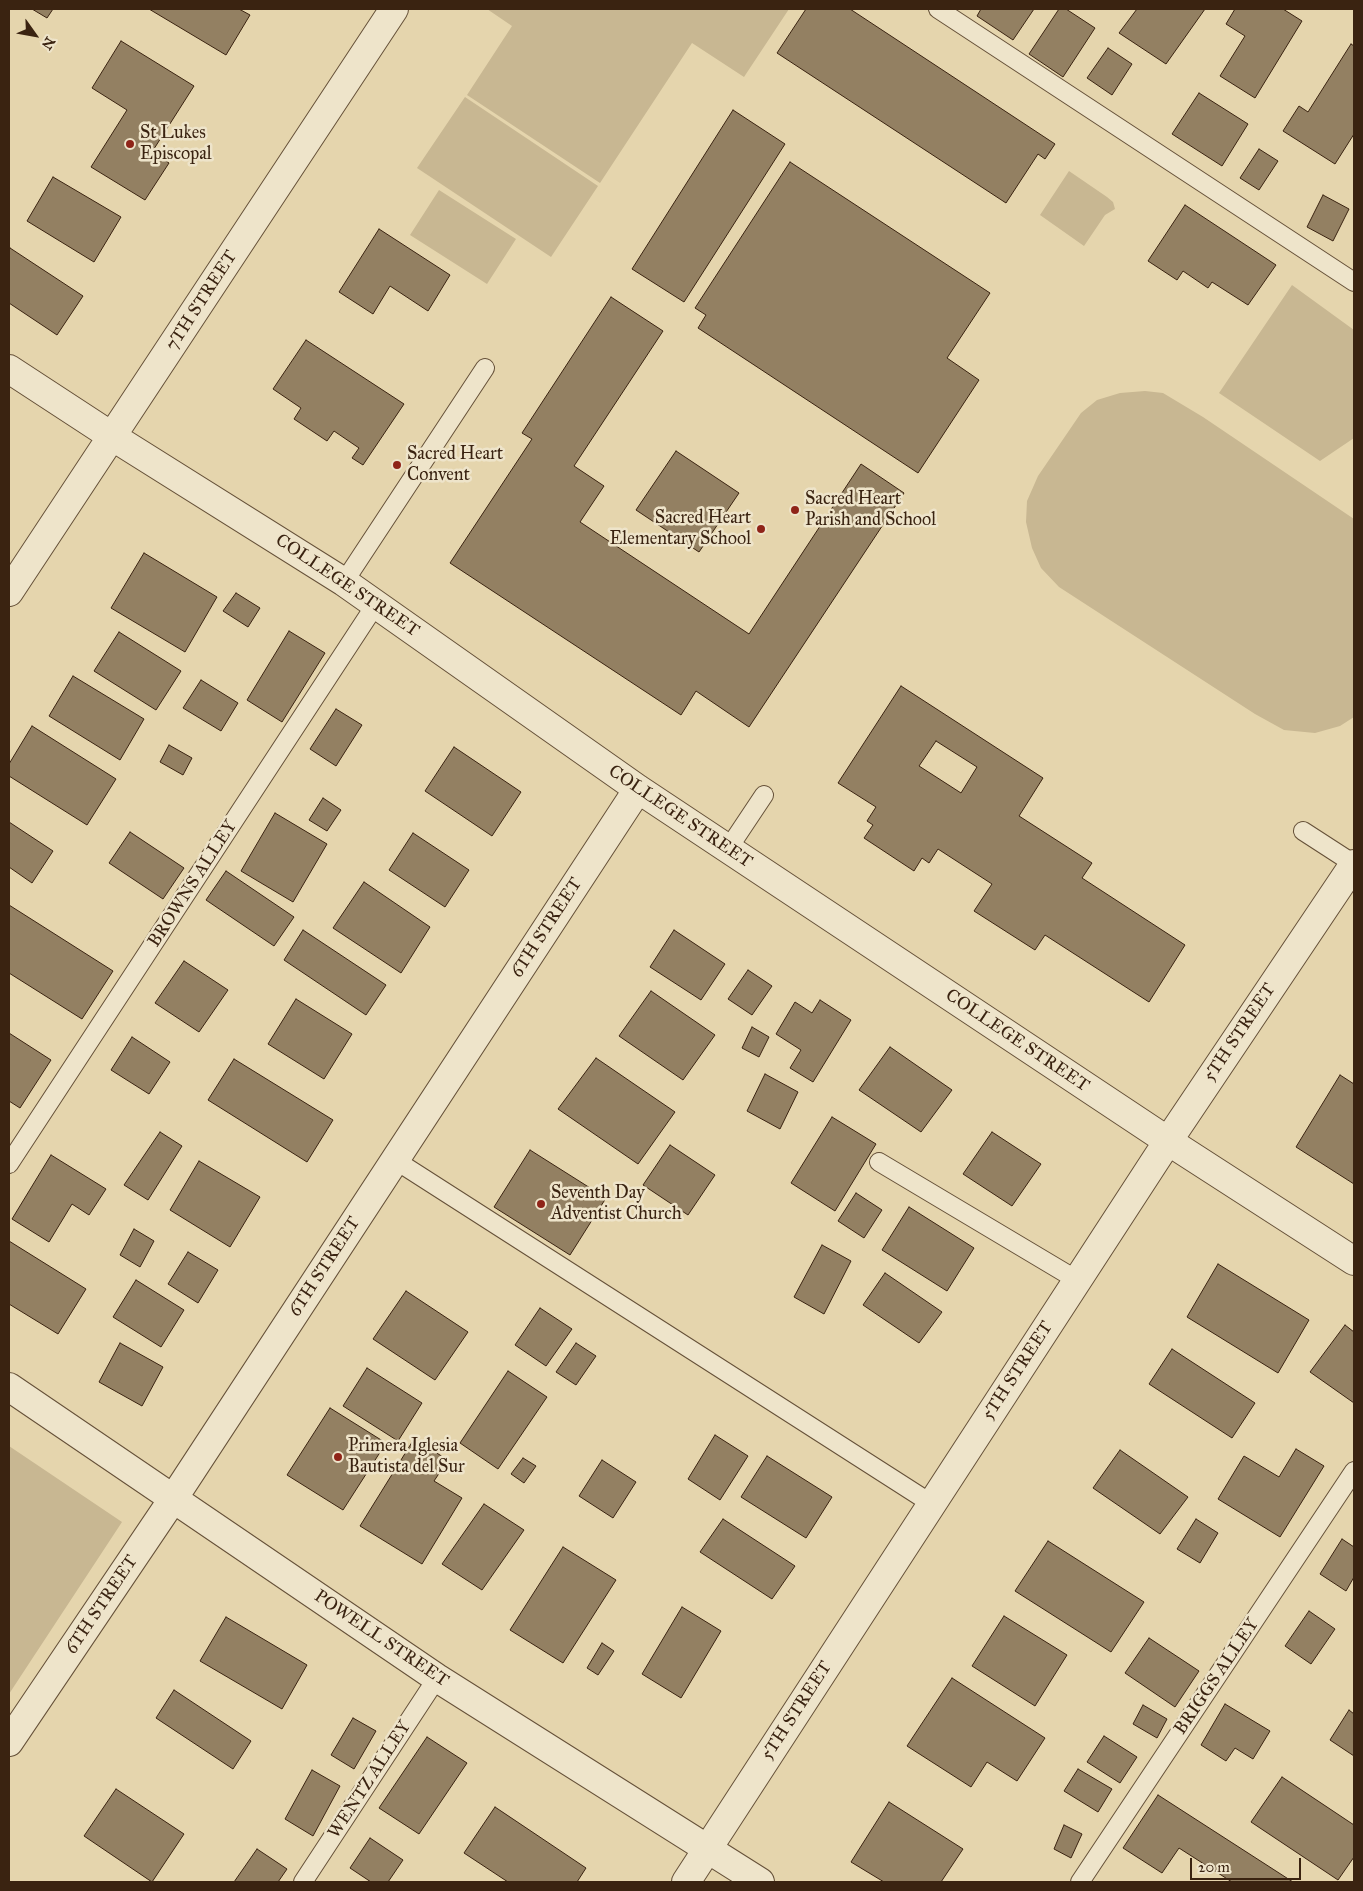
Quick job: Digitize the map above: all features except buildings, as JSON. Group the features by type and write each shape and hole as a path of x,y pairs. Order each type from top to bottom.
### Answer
{"street":[{"name":"7TH STREET","path":"9,592 394,9"},
{"name":"COLLEGE STREET","path":"9,369 344,582 638,789 1168,1141 1354,1261"},
{"name":"6TH STREET","path":"9,1742 173,1500 638,789"},
{"name":"5TH STREET","path":"686,1882 1168,1141 1354,864"},
{"name":"POWELL STREET","path":"9,1386 173,1500 437,1678 760,1882"}],"lane":[{"path":"938,9 1354,282"},
{"path":"344,582 485,368"},
{"name":"BROWNS ALLEY","path":"9,1164 376,604"},
{"path":"728,849 764,795"},
{"path":"1303,831 1354,864"},
{"path":"395,1160 932,1504"},
{"path":"879,1162 1077,1280"},
{"name":"BRIGGS ALLEY","path":"1080,1882 1354,1471"},
{"name":"WENTZ ALLEY","path":"303,1882 437,1678"}],"shaded area":[{"path":"487,9 789,9 744,77 692,43 600,183 467,95 512,26"},
{"path":"465,97 598,186 551,257 417,168"},
{"path":"1069,171 1107,197 1113,202 1115,209 1105,215 1084,246 1040,215"},
{"path":"439,190 516,239 487,284 410,235"},
{"path":"1292,285 1354,330 1354,438 1320,461 1219,393"},
{"path":"1145,391 1163,393 1203,417 1354,519 1354,717 1340,726 1315,733 1284,730 1255,714 1059,587 1041,568 1032,548 1026,522 1027,501 1038,476 1081,413 1097,400 1120,393"},
{"path":"9,1446 122,1522 9,1694"}],"place":[{"name":"St Lukes Episcopal","path":"130,144"},
{"name":"Sacred Heart Convent","path":"397,465"},
{"name":"Sacred Heart Parish and School","path":"795,510"},
{"name":"Sacred Heart Elementary School","path":"761,529"},
{"name":"Seventh Day Adventist Church","path":"541,1204"},
{"name":"Primera Iglesia Bautista del Sur","path":"338,1457"}]}
